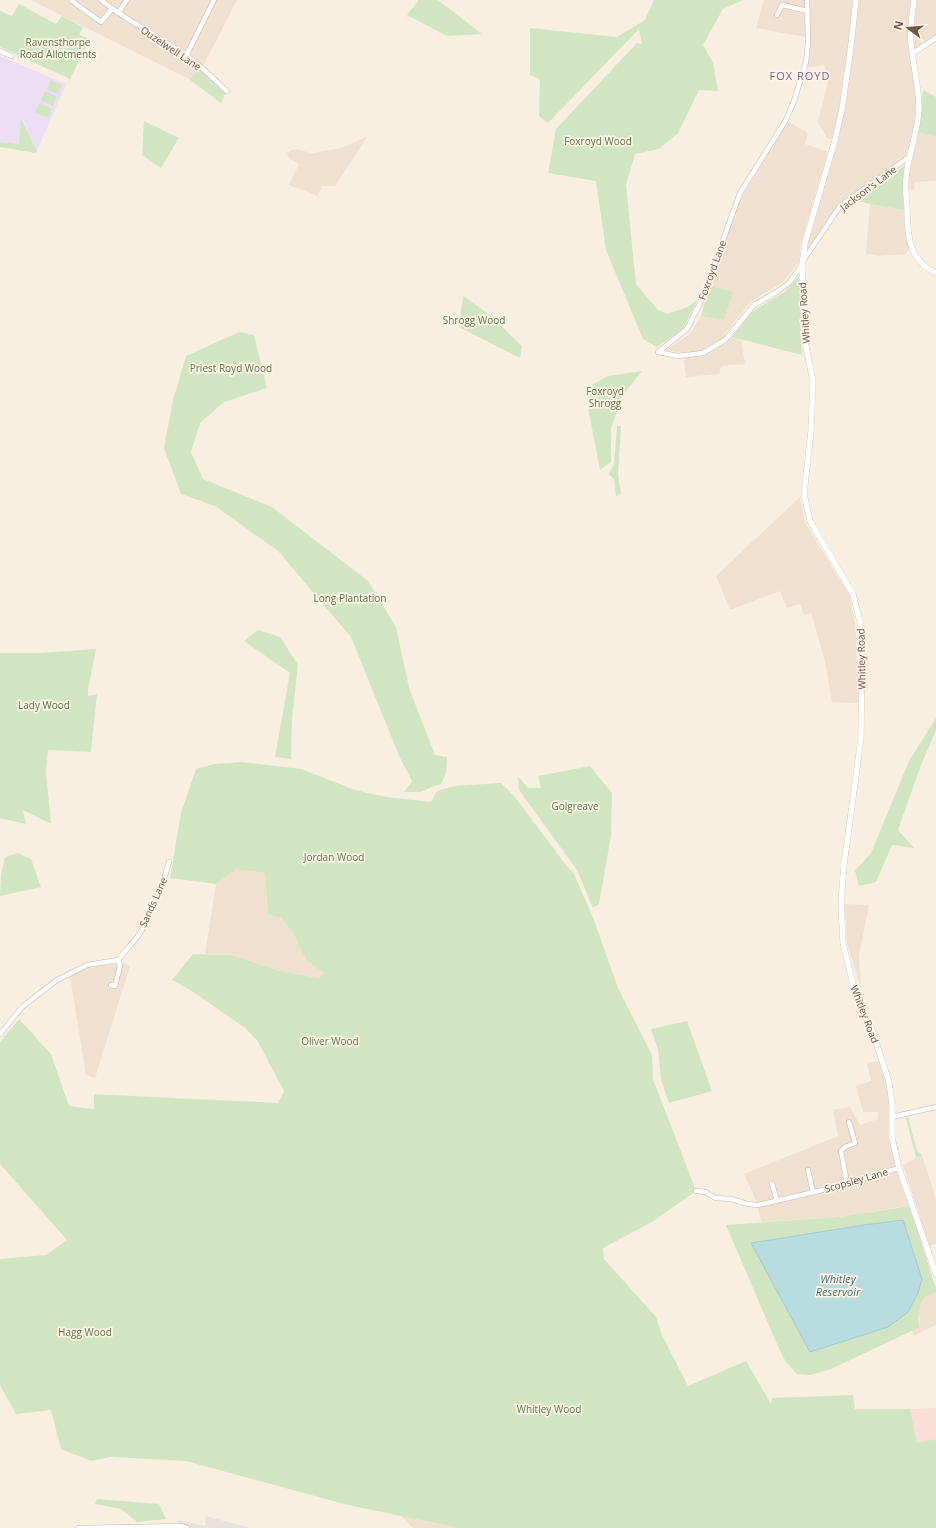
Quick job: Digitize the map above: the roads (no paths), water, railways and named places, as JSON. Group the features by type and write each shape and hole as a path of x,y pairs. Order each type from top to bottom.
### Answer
{"street":[{"path":"72,0 101,22 112,9"},
{"name":"Ouzelwell Lane","path":"101,0 118,13 186,56 227,91"},
{"path":"118,13 127,0"},
{"path":"186,56 214,0"},
{"name":"Foxroyd Lane","path":"803,263 789,283 776,293 754,305 725,340 703,353 678,356 658,352 687,330 702,299 740,193 786,120 794,102 806,62 808,42 807,0"},
{"name":"Whitley Road","path":"856,0 842,109 835,140 805,244 803,263 804,336 813,382 811,431 804,494 810,521 853,594 862,630 861,738 844,865 841,904 843,943 856,997 871,1026 889,1082 892,1104 892,1138 899,1168 936,1274"},
{"path":"914,0 912,19 912,53 918,91 919,110 906,179 907,224 910,241 915,256 922,264 936,273"},
{"path":"777,15 782,5 808,11"},
{"path":"912,53 936,38"},
{"path":"0,51 11,56"},
{"name":"Jackson's Lane","path":"803,263 840,206 909,157"},
{"name":"Sands Lane","path":"118,960 138,935 148,919 164,881 169,862"},
{"path":"0,1034 22,1007 57,980 86,965 118,960 120,966 115,986 111,985"},
{"path":"892,1117 936,1107"},
{"path":"848,1183 841,1151 845,1147 855,1143 849,1122"},
{"name":"Scopsley Lane","path":"696,1191 706,1192 716,1198 737,1200 748,1204 758,1204 813,1192 899,1168"},
{"name":"Scopsley Lane","path":"808,1170 813,1192"},
{"path":"772,1184 777,1200"},
{"path":"78,1528 180,1526 187,1528"}],"water":[{"name":"Whitley Reservoir","path":"903,1220 922,1279 918,1293 908,1312 888,1327 810,1352 751,1243"}],"district":[{"name":"FOX ROYD","path":"800,75"}],"park label":[{"name":"Ravensthorpe Road Allotments","path":"58,48"},
{"name":"Foxroyd Wood","path":"598,141"},
{"name":"Shrogg Wood","path":"474,320"},
{"name":"Priest Royd Wood","path":"231,368"},
{"name":"Foxroyd Shrogg","path":"605,396"},
{"name":"Long Plantation","path":"350,598"},
{"name":"Lady Wood","path":"44,705"},
{"name":"Golgreave","path":"575,806"},
{"name":"Jordan Wood","path":"334,857"},
{"name":"Oliver Wood","path":"330,1041"},
{"name":"Hagg Wood","path":"85,1332"},
{"name":"Whitley Wood","path":"549,1409"}]}
